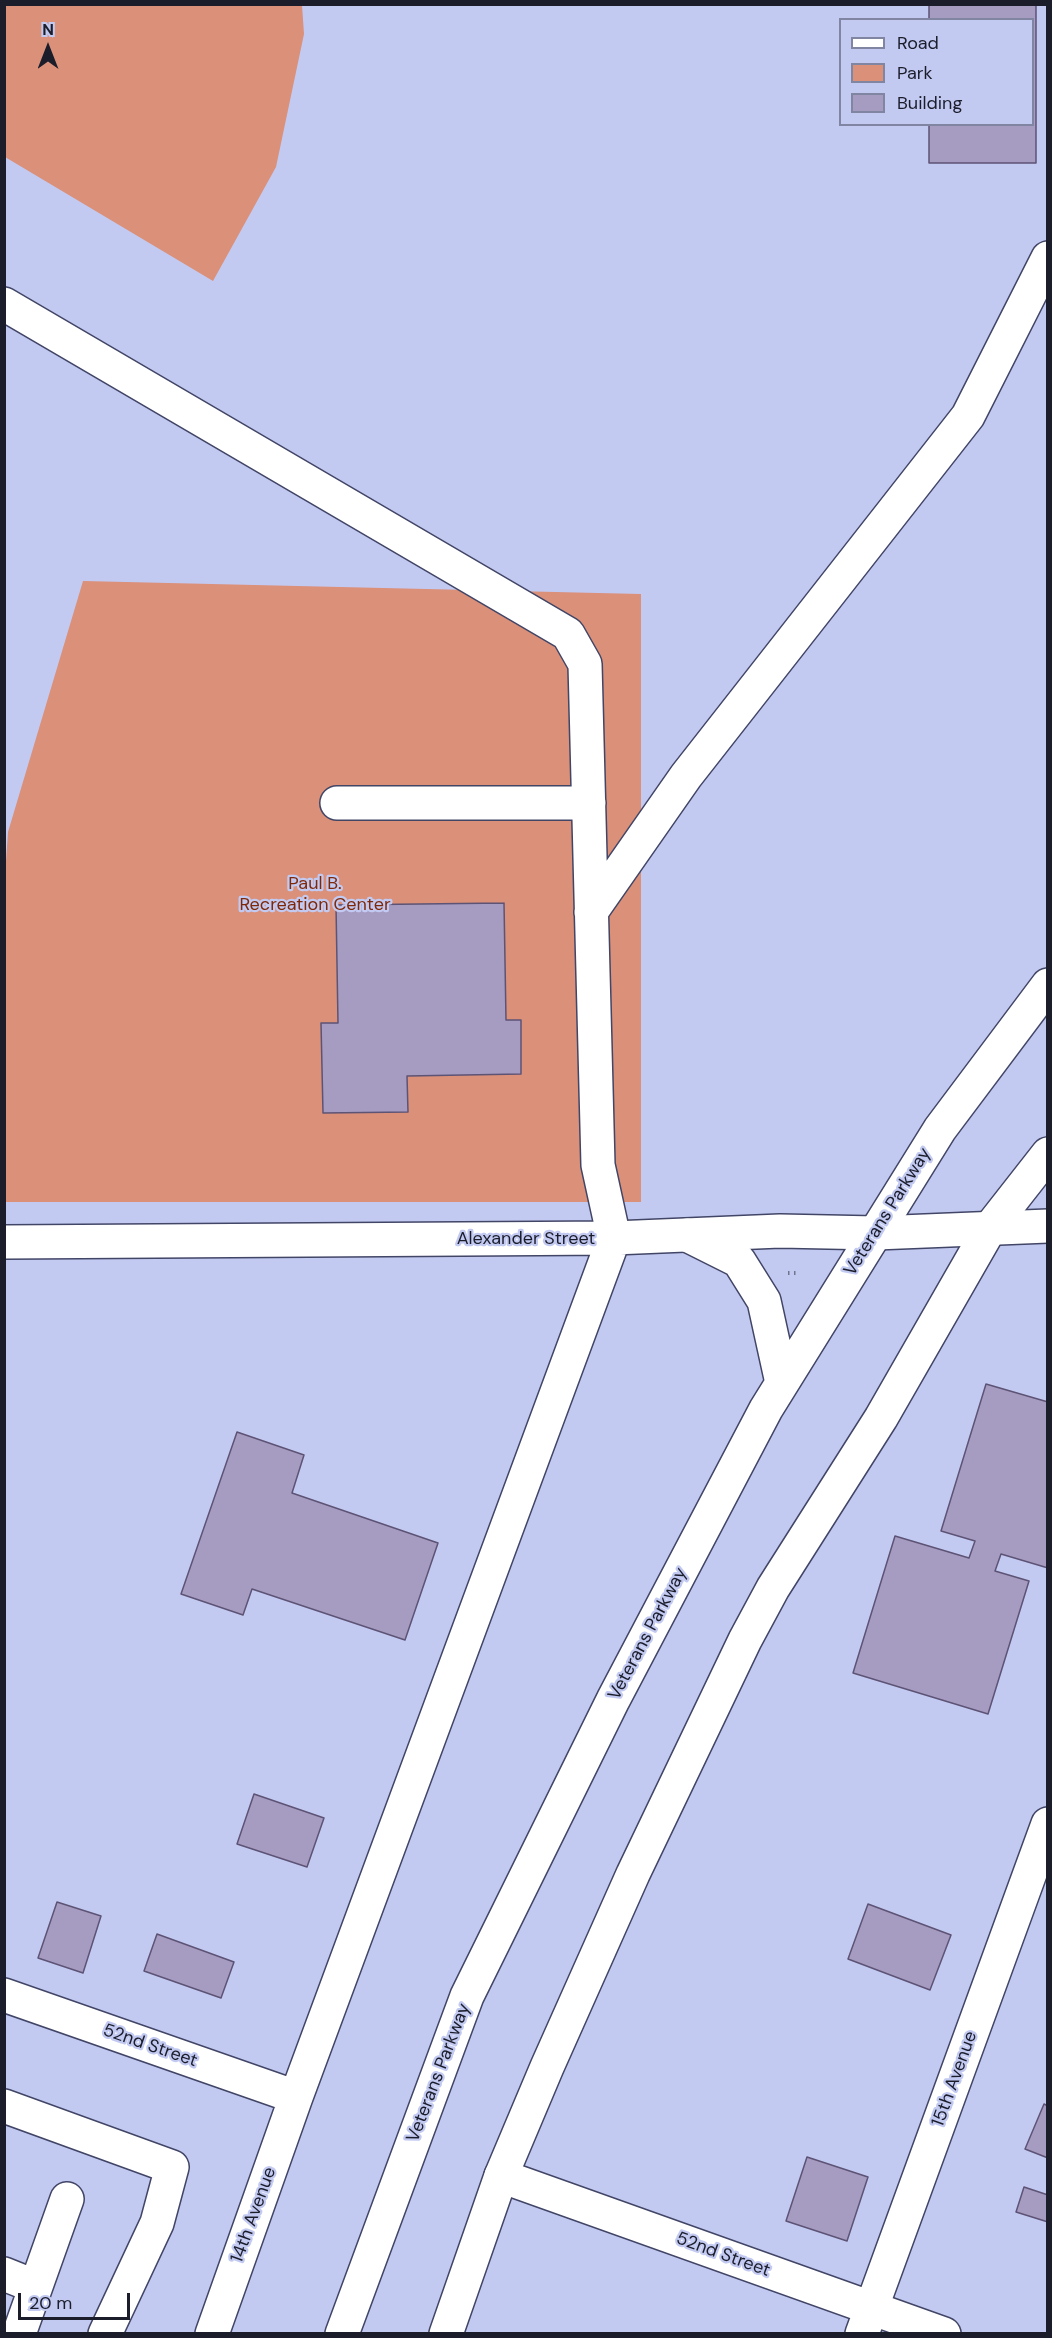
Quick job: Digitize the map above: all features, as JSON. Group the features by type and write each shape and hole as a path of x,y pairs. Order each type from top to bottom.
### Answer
{"street":[{"path":"591,912 686,776 968,416 1047,258"},
{"path":"4,304 568,634 585,664 598,1166 614,1238 296,2097"},
{"path":"337,803 588,803"},
{"name":"Veterans Parkway","path":"342,2334 467,1996 613,1700 760,1420 782,1383 940,1128 1047,985"},
{"path":"446,2334 501,2176 547,2067 633,1874 745,1640 773,1588 880,1418 990,1228 1047,1154"},
{"name":"Alexander Street","path":"4,1242 614,1238 780,1231 876,1233 1047,1226"},
{"path":"687,1235 739,1261 764,1301 782,1383"},
{"name":"15th Avenue","path":"867,2321 1047,1824"},
{"name":"52nd Street","path":"4,1995 296,2097"},
{"name":"14th Avenue","path":"212,2334 296,2097"},
{"path":"4,2106 172,2167 157,2223 105,2334"},
{"name":"52nd Street","path":"501,2176 867,2321 944,2334"},
{"path":"27,2330 34,2286 67,2199"},
{"path":"4,2274 34,2286"}],"green space":[{"path":"5,4 302,5 304,34 276,167 213,281 5,157"},
{"name":"Paul B. Recreation Center","path":"83,581 641,594 641,1202 5,1202 4,890 8,832"}],"building":[{"path":"929,4 1036,4 1036,163 929,163 929,126 1034,126 1034,18 929,18"},
{"path":"504,903 506,1020 521,1020 521,1074 407,1076 408,1112 323,1113 321,1023 338,1023 336,905"},
{"path":"986,1384 1048,1402 1048,1568 1001,1554 995,1571 1029,1581 988,1714 853,1673 895,1536 969,1558 975,1541 941,1531"},
{"path":"237,1432 304,1455 292,1493 438,1543 405,1640 252,1589 243,1615 181,1594"},
{"path":"254,1794 324,1818 307,1867 237,1844"},
{"path":"57,1902 101,1916 83,1973 38,1958"},
{"path":"868,1904 951,1935 930,1990 848,1959"},
{"path":"157,1934 234,1962 221,1998 144,1971"},
{"path":"1044,2104 1048,2106 1048,2158 1025,2149"},
{"path":"807,2157 868,2177 847,2241 786,2221"},
{"path":"1024,2187 1048,2195 1048,2222 1016,2212"}]}
